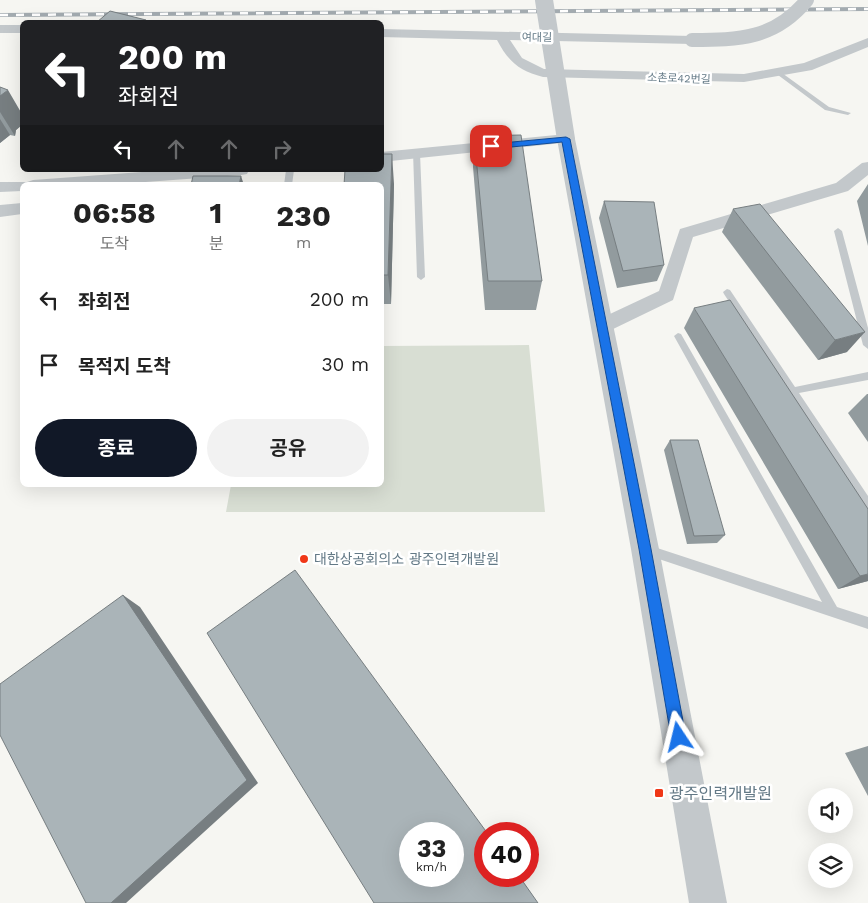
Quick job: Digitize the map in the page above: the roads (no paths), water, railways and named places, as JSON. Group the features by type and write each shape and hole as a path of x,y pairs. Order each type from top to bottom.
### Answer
{"street":[{"path":"544,0 566,139 645,549 708,903"},
{"name":"여대길","path":"384,33 722,41 745,38 791,20 807,0"},
{"path":"0,29 20,29"},
{"name":"소촌로42번길","path":"502,37 519,64 527,69 543,73 715,79 780,74 821,62 868,42"},
{"path":"384,157 566,139"},
{"path":"602,326 667,296 686,233 842,187 868,166"},
{"path":"73,182 205,172"},
{"path":"189,182 224,172"},
{"path":"0,187 20,186"},
{"path":"0,211 20,210"}],"lane":[{"path":"780,74 827,109 848,113"},
{"path":"416,153 421,277"},
{"path":"838,231 868,345"},
{"path":"727,292 868,505"},
{"path":"678,336 833,611"},
{"path":"792,391 868,376"},
{"path":"645,549 868,623"}],"railway":[{"path":"0,15 868,9"}],"place":[{"name":"대한상공회의소 광주인력개발원","path":"304,559"},
{"name":"광주인력개발원","path":"659,793"}]}
